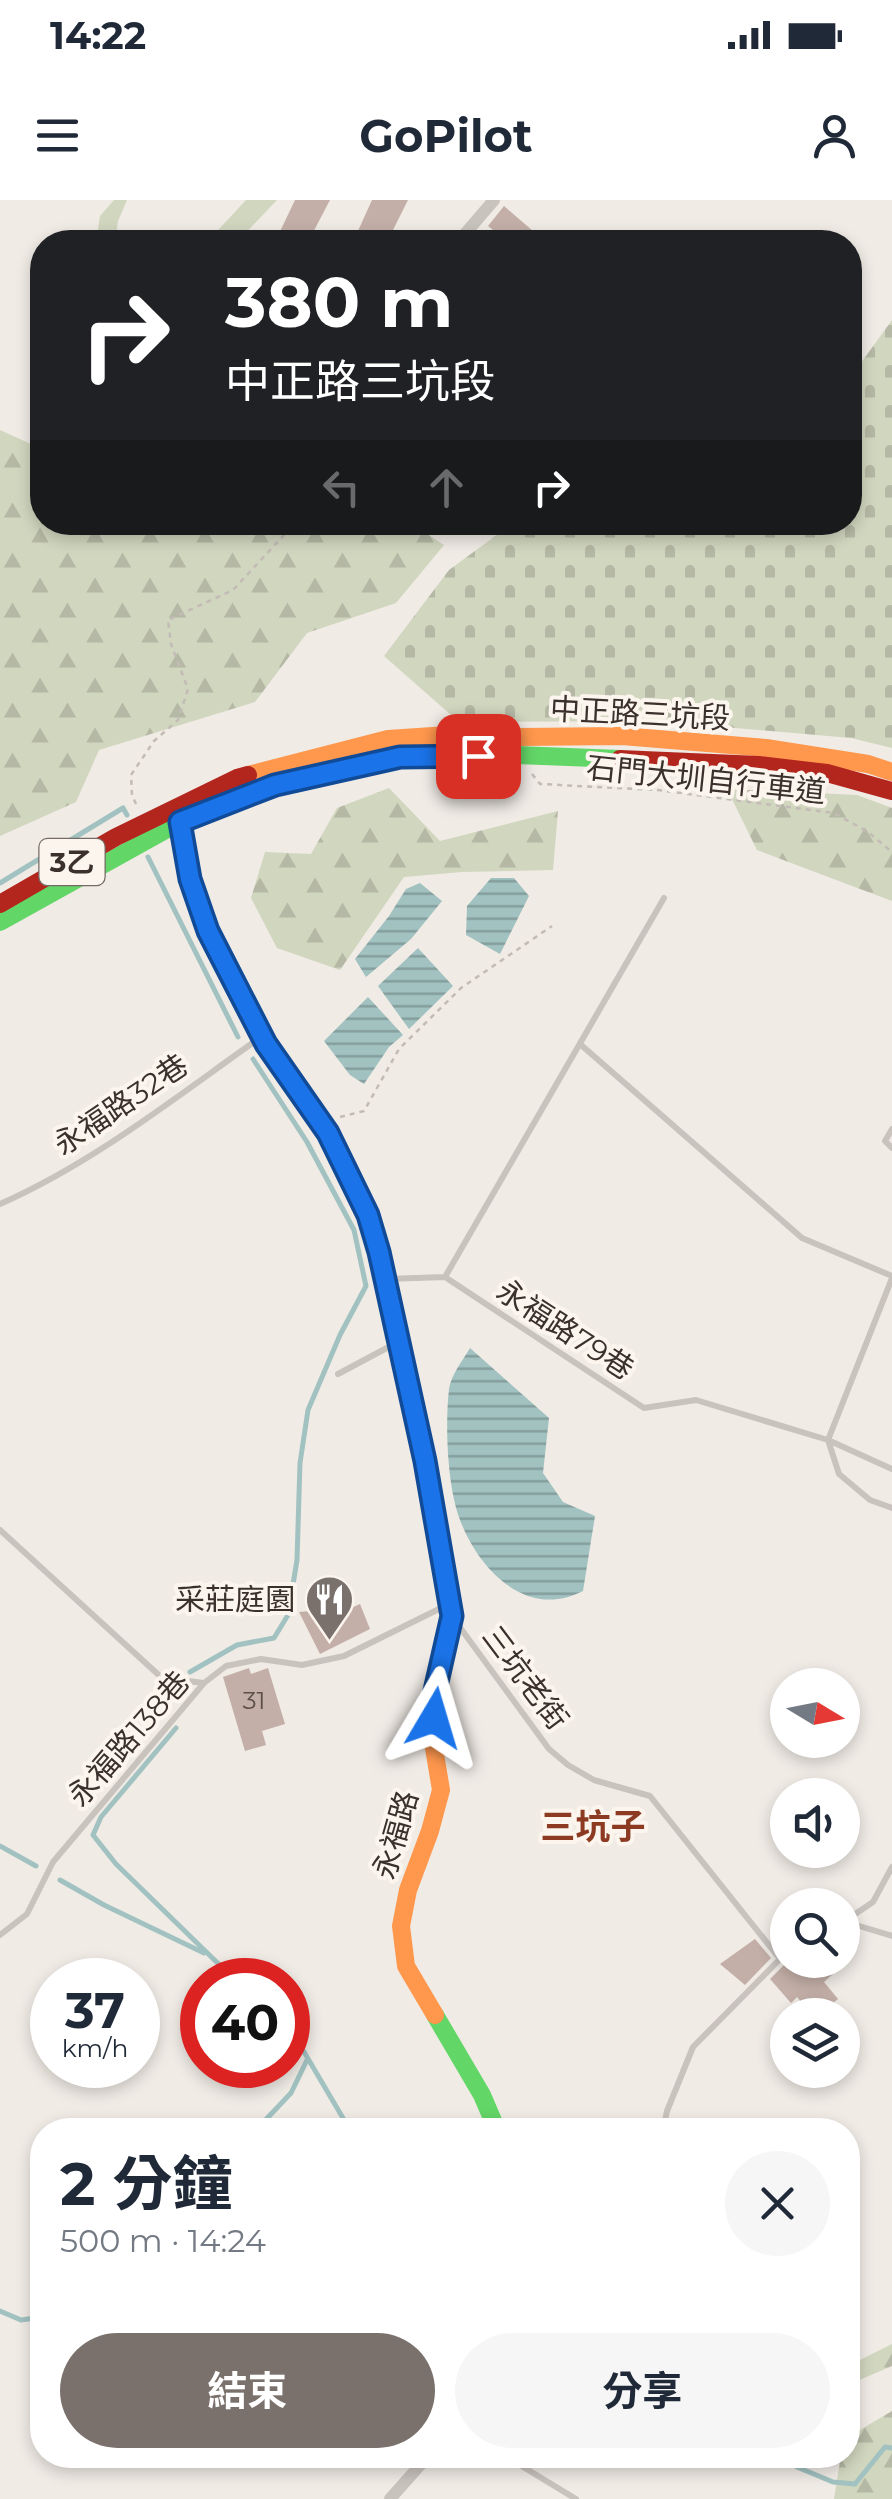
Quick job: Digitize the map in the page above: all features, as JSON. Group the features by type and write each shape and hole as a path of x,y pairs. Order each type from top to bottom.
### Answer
{"main road":[{"name":"中正路三坑段","path":"0,922 237,778 328,752 388,740 478,732 518,737 622,736 766,748 868,764 892,772"},
{"name":"中正路三坑段","path":"0,904 116,837 275,785 400,757 517,755 760,765 828,773 892,791"},
{"name":"永福路","path":"178,816 190,879 208,931 262,1036 328,1133 368,1215 385,1279 425,1461 450,1610 434,1695 433,1742 440,1790 408,1890 401,1926 406,1966 492,2118"}],"street":[{"path":"468,230 494,200"},
{"path":"390,2499 417,2468"}],"lane":[{"path":"385,1279 445,1278 664,898"},
{"name":"永福路32巷","path":"0,1204 109,1146 262,1036"},
{"path":"580,1044 802,1238 892,1277 828,1440 838,1474 870,1500 892,1508"},
{"path":"892,1129 885,1141 892,1148"},
{"name":"永福路79巷","path":"445,1278 644,1408 696,1400 828,1440 892,1469"},
{"path":"338,1374 399,1341"},
{"path":"0,1530 162,1678 204,1684"},
{"name":"永福路138巷","path":"0,1935 27,1914 53,1862 204,1684 226,1666 261,1658 302,1665 344,1656 450,1610"},
{"name":"三坑老街","path":"450,1610 549,1749 594,1780 650,1796 770,1940"},
{"path":"860,1911 873,1902 892,1867"},
{"path":"860,1927 892,1936"},
{"path":"666,2118 694,2046 770,1971"},
{"path":"525,2468 576,2499"}],"path":[{"path":"132,795 131,775 154,742 178,720 188,689 170,644 168,620 233,590 284,535"},
{"name":"石門大圳自行車道","path":"517,755 540,784 658,790 834,813 868,832 892,852"},
{"path":"319,1121 364,1111 400,1049 412,1037 462,988 552,926"}],"green space":[{"path":"114,200 127,200 117,230 98,230 100,216"},
{"path":"246,200 277,200 248,230 218,230"},
{"path":"892,320 892,748 851,738 655,721 459,722 384,656 449,570 497,535 862,535 862,361"},
{"path":"0,430 30,444 30,535 429,535 444,545 396,603 307,633 255,702 99,750 76,802 0,836"},
{"path":"389,788 440,841 558,811 553,870 404,877 340,970 277,948 251,898 265,852 311,854 337,808"},
{"path":"727,789 857,795 892,808 892,901 757,850"},
{"path":"892,2344 892,2366 860,2380 860,2360"},
{"path":"892,2411 892,2499 834,2499 839,2468 860,2468 860,2430"}],"water":[{"path":"491,878 514,878 529,896 500,954 466,935 467,906"},
{"path":"420,883 442,901 411,939 366,977 355,959 406,889"},
{"path":"418,948 453,986 409,1029 378,986"},
{"path":"368,997 403,1035 389,1047 364,1084 350,1075 324,1041"},
{"path":"470,1348 549,1418 543,1473 563,1502 595,1516 583,1591 543,1599 524,1594 493,1572 468,1539 452,1490 447,1419 450,1384"}],"building":[{"path":"295,200 330,200 314,230 281,230"},
{"path":"372,200 408,200 393,230 358,230"},
{"path":"504,206 532,230 493,230 488,226"},
{"name":"采莊庭園","path":"360,1604 370,1629 320,1654 299,1612 322,1610 329,1618"},
{"path":"249,1668 251,1674 268,1668 285,1724 262,1731 266,1745 245,1751 223,1677"},
{"path":"755,1939 770,1957 745,1985 720,1964"},
{"path":"829,1978 824,1982 837,1998 787,1998 770,1979"}],"waterway":[{"path":"0,883 123,808 127,815"},
{"path":"148,857 238,1037"},
{"path":"190,1672 237,1645 274,1638 288,1615 297,1560 300,1463 308,1410 366,1286 354,1230 307,1142 253,1059"},
{"path":"176,1728 101,1817 93,1835 116,1864 212,1958"},
{"path":"0,1846 36,1866"},
{"path":"60,1880 204,1953"},
{"path":"310,2062 343,2118"},
{"path":"267,2118 293,2088"},
{"path":"0,2311 21,2320 30,2319"},
{"path":"799,2468 833,2482 855,2484 885,2447 892,2448"}],"traffic: fast":[{"path":"0,922 180,822 275,785 401,757 517,755 620,759"},
{"path":"177,810 190,879 208,931 266,1044 327,1133 368,1215 418,1427"},
{"path":"435,2015 492,2118"}],"traffic: slow":[{"path":"248,775 388,739 478,733 518,737 622,736 766,748 868,764 892,772"},
{"path":"418,1427 452,1617 434,1695 433,1742 441,1790 408,1890 401,1926 406,1966 435,2015"}],"traffic: jam":[{"path":"620,759 759,765 827,773 892,791"},
{"path":"0,904 116,837 248,775"}],"place":[{"name":"采莊庭園","path":"330,1642"}],"district":[{"name":"三坑子","path":"593,1827"}],"route":[{"path":"434,1718 434,1695 452,1616 425,1461 379,1252 368,1215 328,1133 266,1044 208,931 190,879 180,822 275,785 400,757 478,756"}]}
